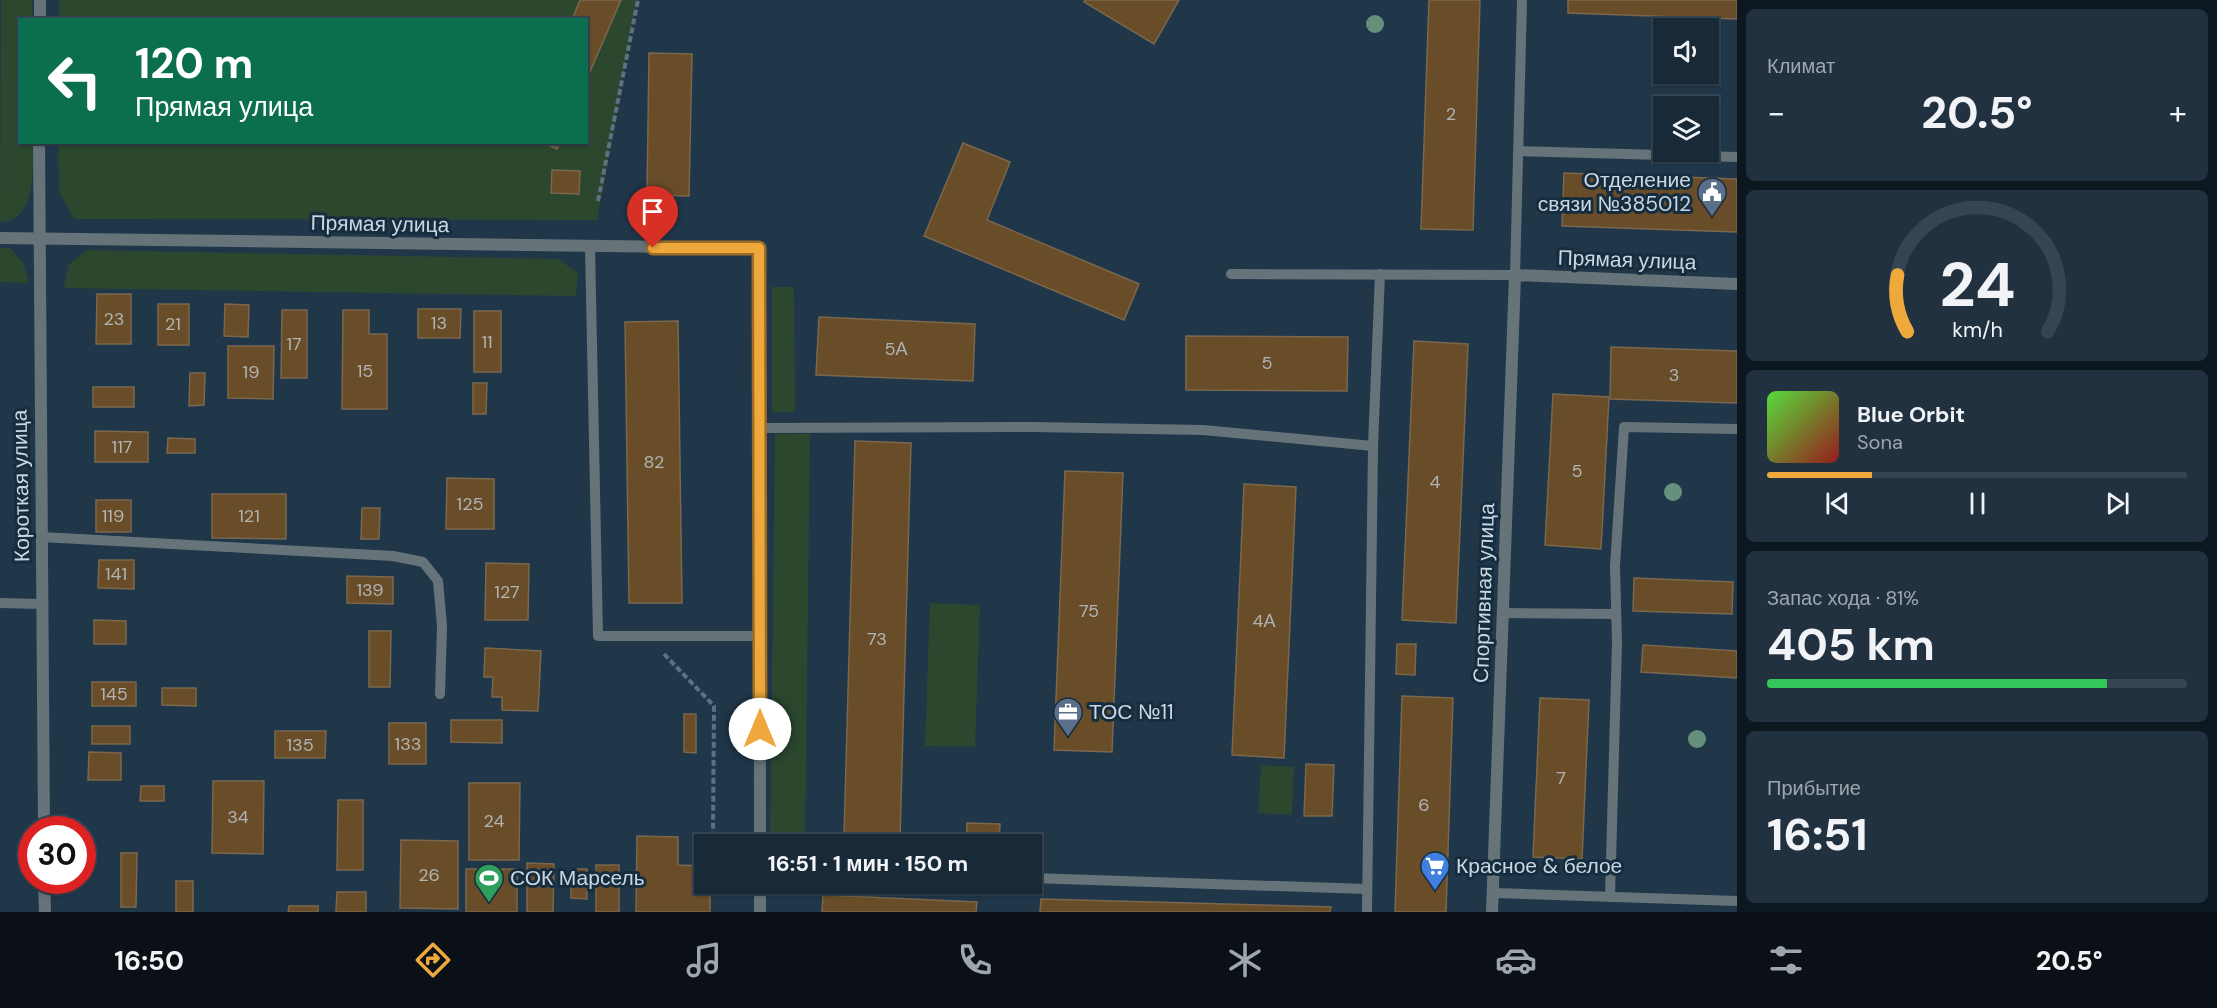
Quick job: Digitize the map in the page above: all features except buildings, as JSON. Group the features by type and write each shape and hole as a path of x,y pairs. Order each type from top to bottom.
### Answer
{"street":[{"path":"40,0 40,18"},
{"name":"Короткая улица","path":"39,144 44,816"},
{"name":"Прямая улица","path":"0,238 590,248 759,248 759,428"},
{"name":"Прямая улица","path":"1515,275 1737,284"},
{"name":"Спортивная улица","path":"1492,912 1515,275"},
{"path":"759,428 760,834"},
{"path":"45,894 45,912"},
{"path":"760,894 760,912"}],"lane":[{"path":"1231,274 1515,275 1522,0"},
{"path":"1519,151 1737,157"},
{"path":"590,248 598,636 760,636"},
{"path":"1366,912 1373,446 1380,274"},
{"path":"759,428 1033,427 1203,430 1373,446"},
{"path":"1610,897 1615,566 1623,427 1737,429"},
{"path":"41,537 393,556 423,562 438,580 442,626 440,694"},
{"path":"0,603 41,604"},
{"path":"1503,613 1616,614"},
{"path":"1042,878 1367,889"},
{"path":"1493,893 1737,901"}],"path":[{"path":"598,201 638,0"},
{"path":"646,636 714,706 713,834"}],"green space":[{"path":"1,0 32,0 33,18 18,18 18,144 33,144 32,179 27,204 21,213 12,220 0,222"},
{"path":"59,0 637,0 597,220 74,219 59,191 58,144 588,144 588,18 59,18"},
{"path":"0,248 10,248 23,263 29,283 0,282"},
{"path":"87,250 558,259 578,273 576,296 64,288 68,265"},
{"path":"772,287 794,287 795,412 772,412"},
{"path":"775,434 810,434 805,834 770,834"},
{"path":"930,603 980,605 975,747 925,746"},
{"path":"1261,765 1294,767 1292,815 1258,813"}],"place":[{"name":"Отделение связи №385012","path":"1712,218"},
{"name":"ТОС №11","path":"1068,738"},
{"name":"Красное & белое","path":"1435,892"},
{"name":"СОК Марсель","path":"489,904"}],"route":[{"path":"653,248 759,248 760,729"}]}
